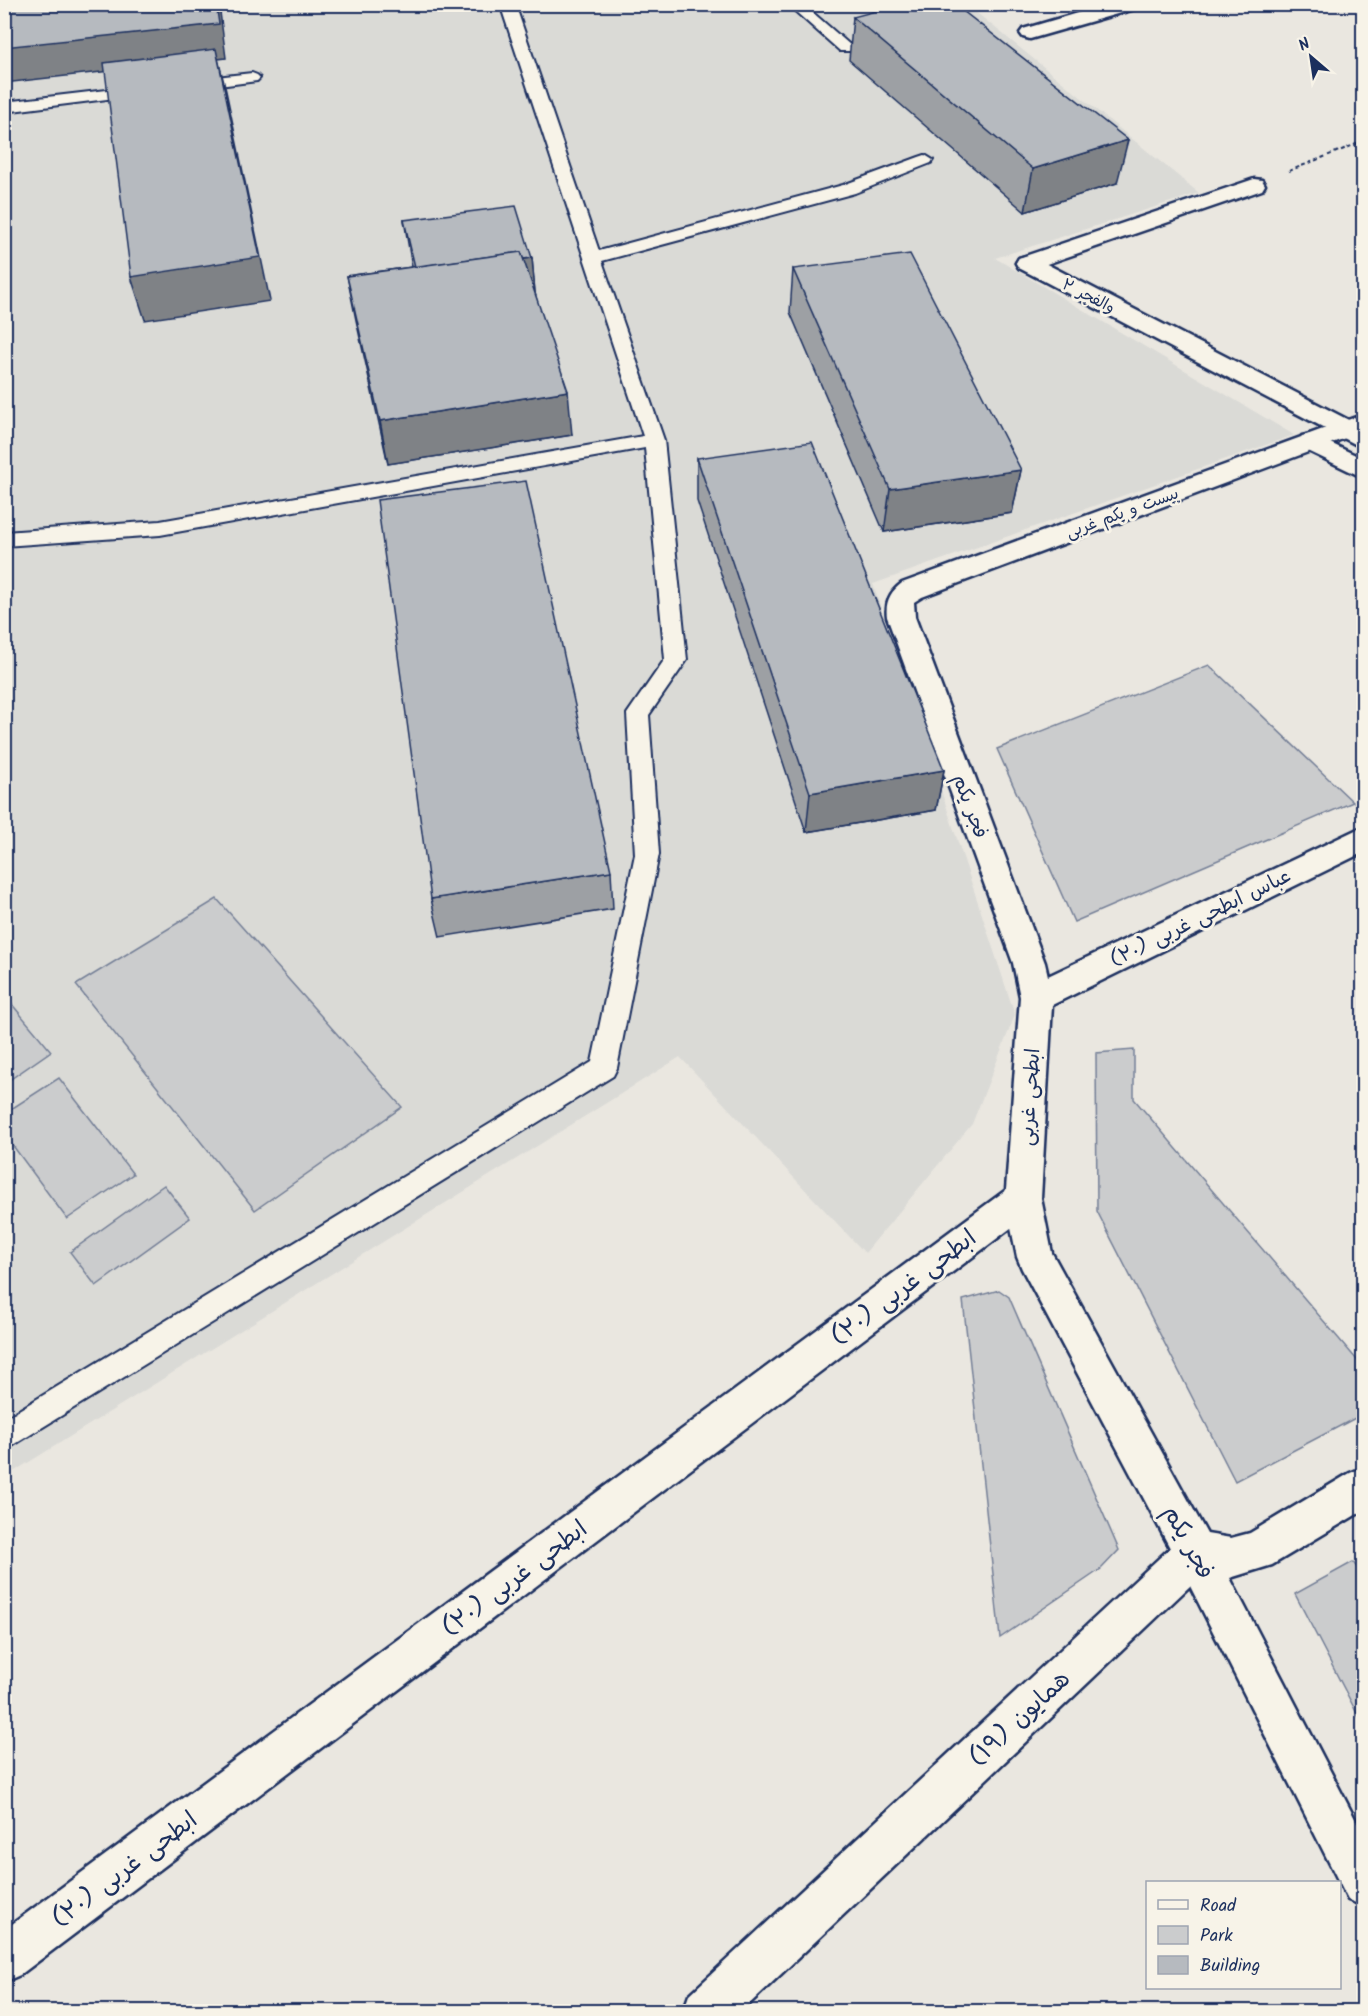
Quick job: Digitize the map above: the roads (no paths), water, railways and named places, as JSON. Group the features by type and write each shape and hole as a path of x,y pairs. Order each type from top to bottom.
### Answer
{"street":[{"path":"1030,33 1131,4"},
{"name":"والفجر ۲","path":"1254,185 1027,263 1358,429"},
{"name":"بیست و یکم غربی","path":"901,616 899,603 902,596 912,590 1311,442 1358,429"},
{"path":"1311,442 1364,470"},
{"name":"فجر یکم","path":"901,616 1029,963 1035,997"},
{"name":"عباس ابطحی غربی (۲۰)","path":"1035,997 1364,838"},
{"name":"ابطحی غربی","path":"1023,1198 1035,997"},
{"name":"فجر یکم","path":"1023,1198 1035,1257 1195,1553 1364,1884"},
{"name":"ابطحی غربی (۲۰)","path":"4,1959 1023,1198"},
{"path":"1195,1553 1231,1558 1258,1551 1364,1487"},
{"name":"همایون (۱۹)","path":"706,2012 1195,1553"}],"lane":[{"path":"4,1437 604,1068 647,854 638,714 676,660 654,441 507,4"},
{"path":"794,4 845,48"},
{"path":"4,107 252,78"},
{"path":"593,258 849,189 925,160"},
{"path":"4,539 160,528 654,441"}]}
